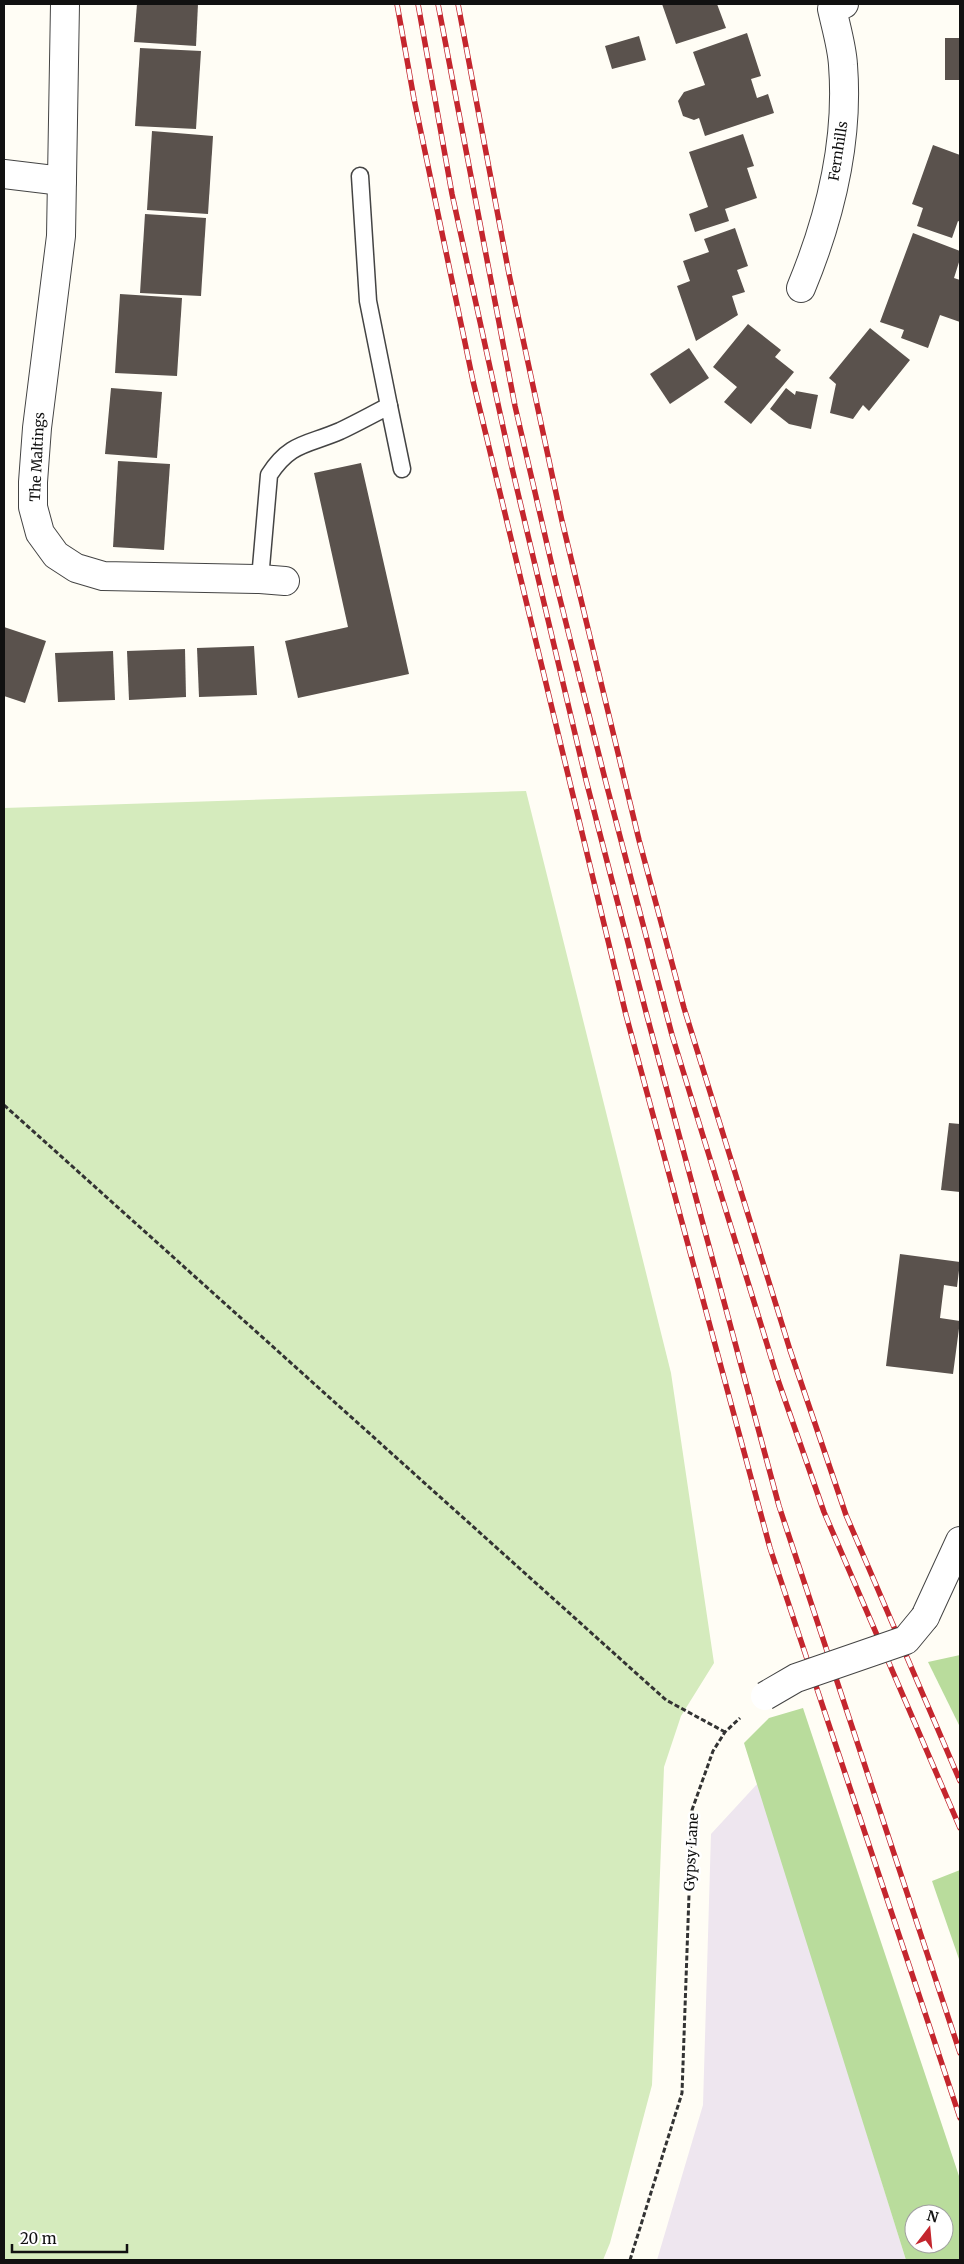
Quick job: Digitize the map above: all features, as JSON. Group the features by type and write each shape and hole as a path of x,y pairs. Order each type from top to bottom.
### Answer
{"street":[{"name":"The Maltings","path":"65,4 61,236 36,437 33,507 40,533 56,555 76,568 103,576 272,580"},
{"name":"Fernhills","path":"801,288 819,246 837,170 844,117 843,64 835,5"},
{"path":"4,174 62,181"},
{"path":"764,1696 796,1678 906,1640 926,1617 960,1541"}],"lane":[{"path":"360,176 368,301 402,469"},
{"path":"272,580 266,488 269,475 277,463 298,445 339,432 389,406"}],"path":[{"path":"4,1105 666,1700 725,1732"},
{"name":"Gypsy Lane","path":"630,2260 682,2093 692,1810 713,1751 725,1732 764,1696"}],"shaded area":[{"path":"758,1783 906,2260 657,2260 703,2105 711,1834"}],"green space":[{"path":"526,791 671,1373 714,1663 681,1716 664,1767 652,2085 610,2243 603,2260 4,2260 4,808"},
{"path":"960,1655 960,1727 928,1662"},
{"path":"803,1708 960,2179 960,2260 906,2260 904,2254 954,2254 954,2204 904,2204 904,2254 744,1743 769,1718"},
{"path":"960,1870 960,1962 932,1881"}],"building":[{"path":"137,4 198,4 196,46 134,42"},
{"path":"662,4 717,4 726,28 676,44"},
{"path":"747,33 761,76 751,79 757,98 768,94 774,113 705,136 699,118 694,120 683,116 678,101 684,92 705,85 693,52"},
{"path":"639,36 646,60 612,69 605,46"},
{"path":"945,38 960,38 960,80 945,80"},
{"path":"140,48 201,51 196,129 135,126"},
{"path":"152,131 213,136 208,214 147,210"},
{"path":"743,134 754,166 747,168 757,198 725,209 729,221 695,232 689,214 708,207 689,152"},
{"path":"933,145 960,155 960,222 958,221 952,238 917,226 923,208 912,204"},
{"path":"145,214 206,218 201,296 140,293"},
{"path":"735,228 748,266 737,270 745,292 732,296 738,315 696,341 677,286 690,281 683,261 709,252 704,239"},
{"path":"913,233 960,251 960,259 954,278 960,280 960,322 940,315 928,348 901,338 904,330 880,322"},
{"path":"120,294 182,298 177,376 115,373"},
{"path":"748,324 781,350 775,357 794,372 751,424 724,402 737,387 713,367"},
{"path":"870,328 910,360 869,411 863,405 853,419 830,413 836,384 829,378"},
{"path":"689,348 709,378 670,404 650,374"},
{"path":"111,388 162,392 157,458 105,454"},
{"path":"786,388 795,395 796,391 818,395 811,429 789,424 770,409"},
{"path":"118,461 170,464 164,550 113,547"},
{"path":"361,463 409,674 298,698 285,641 348,627 314,473"},
{"path":"4,627 46,641 25,703 4,696"},
{"path":"254,646 257,695 199,697 197,648"},
{"path":"185,649 186,697 129,700 127,651"},
{"path":"113,651 115,700 58,702 55,653"},
{"path":"949,1123 960,1124 960,1192 941,1190"},
{"path":"900,1254 960,1262 957,1287 944,1285 940,1318 960,1321 953,1374 886,1366"}],"railway":[{"path":"397,4 414,99 473,381 626,1015 770,1548 960,2118"},
{"path":"418,4 452,194 512,468 586,780 647,1016 779,1506 960,2053"},
{"path":"438,4 515,406 556,583 672,1035 778,1380 824,1512 960,1828"},
{"path":"458,4 509,274 562,521 639,840 684,1008 790,1350 846,1515 960,1781"}]}
